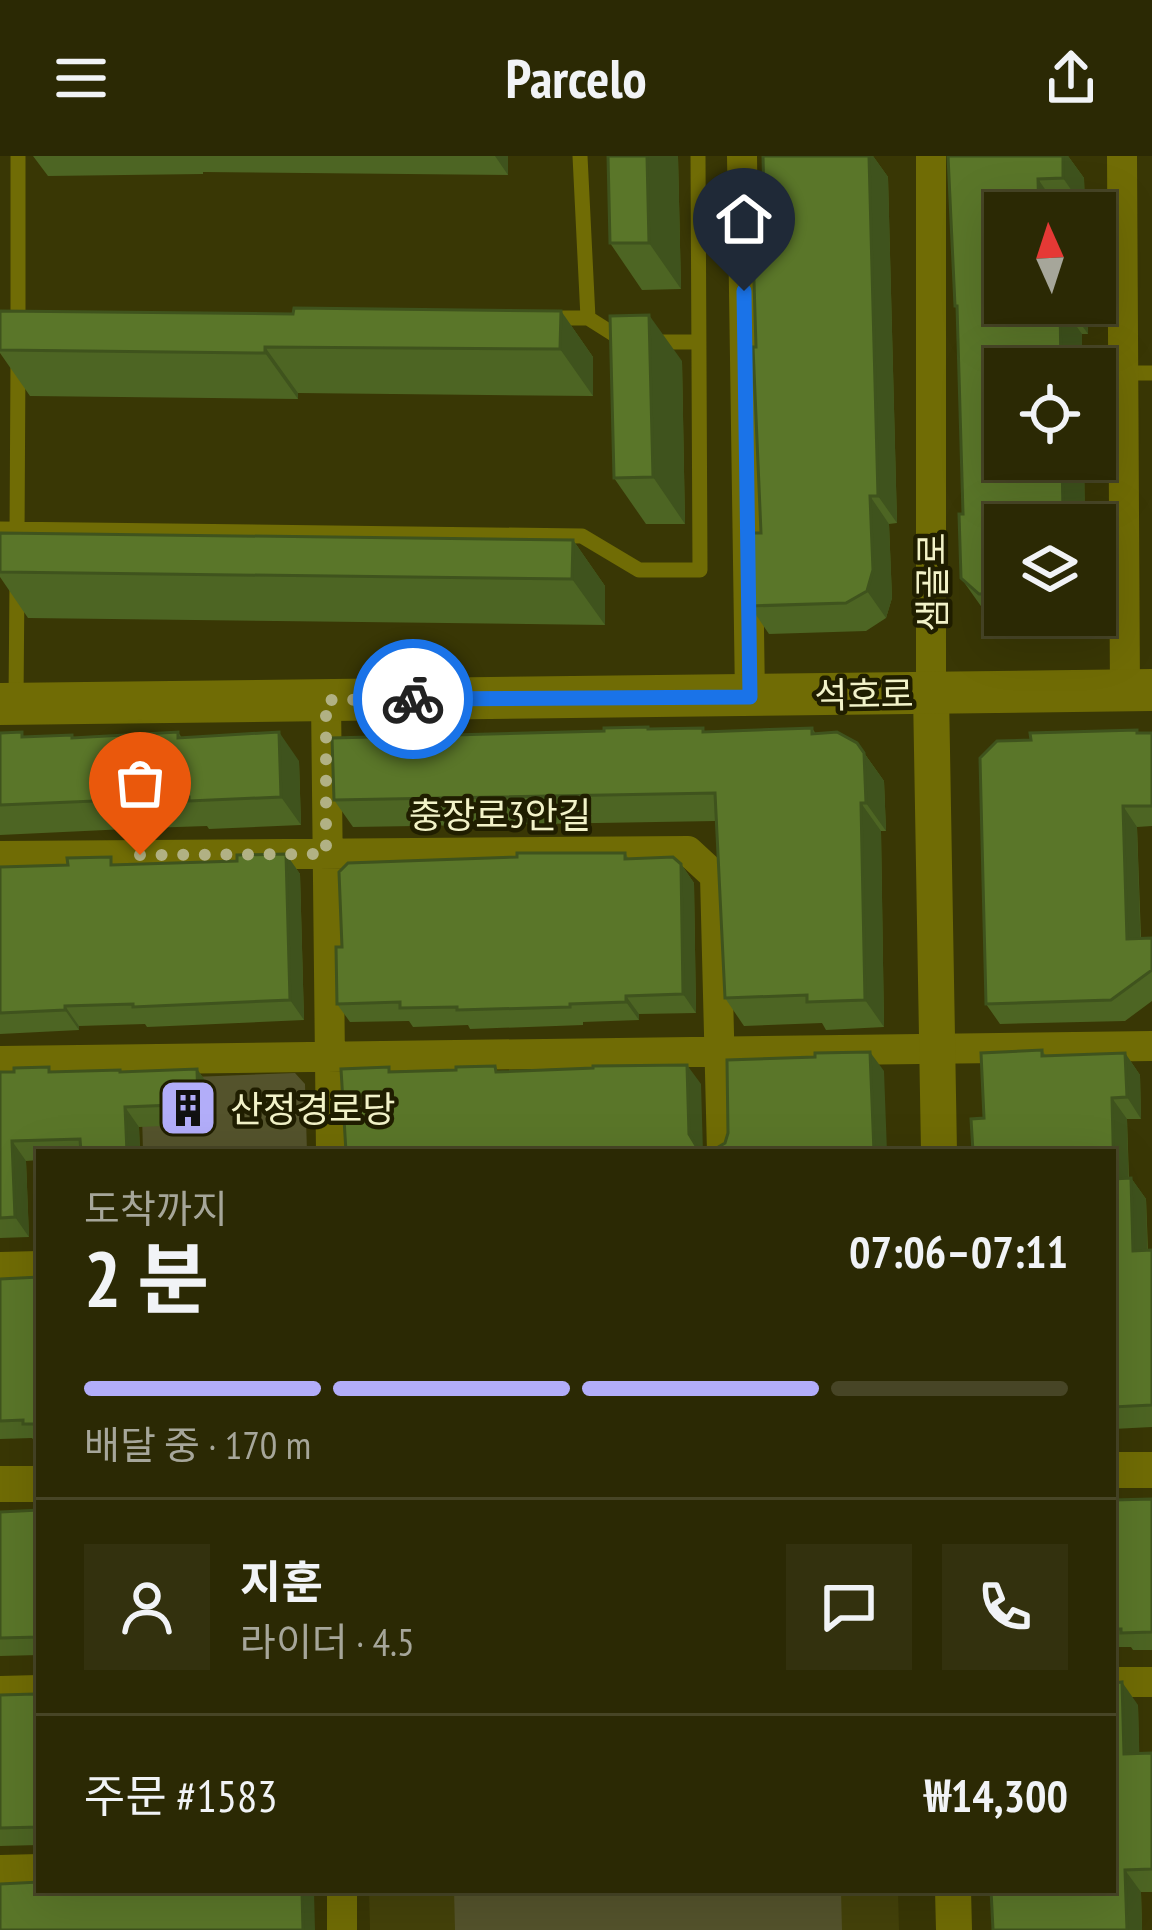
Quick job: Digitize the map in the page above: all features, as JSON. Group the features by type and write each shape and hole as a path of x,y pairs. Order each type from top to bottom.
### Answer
{"main road":[{"name":"석호로","path":"8,704 1139,691"}],"street":[{"path":"742,156 750,697"},
{"name":"샘골로","path":"931,156 931,693 939,1149"},
{"path":"1122,156 1138,373 1139,691"},
{"path":"326,700 331,1149"},
{"name":"충장로3안길","path":"0,856 688,851 715,876 722,1149"},
{"path":"0,1061 1152,1046"},
{"path":"0,1267 36,1266"},
{"path":"1116,1470 1152,1470"},
{"path":"0,1484 36,1484"},
{"path":"1116,1682 1152,1682"},
{"path":"0,1691 36,1690"},
{"path":"0,1870 36,1869"},
{"path":"342,1893 342,1930"},
{"path":"953,1893 954,1930"}],"lane":[{"path":"580,156 587,318"},
{"path":"9,529 582,536 639,570 700,570 698,156"},
{"path":"12,161 9,288 18,316 9,404 9,529 17,551"},
{"path":"18,316 41,316"},
{"path":"540,318 587,318 627,342 698,343"},
{"path":"8,704 17,573"}],"shaded area":[{"path":"295,1073 305,1084 307,1149 143,1149 141,1079"},
{"path":"369,1893 898,1893 899,1930 370,1930"},
{"path":"454,1893 841,1893 842,1930 455,1930"}],"building":[{"path":"608,156 647,156 649,243 610,243"},
{"path":"763,156 869,156 878,496 870,496 873,570 867,591 846,603 750,606 748,533 761,533 753,249 765,249"},
{"path":"948,156 1063,156 1063,178 1038,179 1038,192 984,192 984,324 1060,324 1061,348 984,348 984,480 1062,480 1063,504 984,504 984,594 961,578"},
{"path":"294,308 561,311 560,349 0,350 0,311 293,314"},
{"path":"649,315 653,477 614,478 610,316"},
{"path":"0,533 573,540 572,579 0,572"},
{"path":"703,728 703,732 812,728 812,734 837,732 857,743 864,753 866,803 861,803 865,1000 807,1002 807,995 725,998 715,793 334,800 332,738"},
{"path":"22,732 22,737 72,738 178,732 178,738 279,732 281,797 0,805 0,733"},
{"path":"1030,733 1152,733 1152,806 1123,806 1127,939 1152,938 1152,970 1111,1000 986,1004 980,758 997,741 1031,740"},
{"path":"517,853 673,857 681,864 683,994 626,996 626,1002 570,1007 457,1010 400,1008 400,1002 337,1004 336,947 342,947 339,872 348,863 517,857"},
{"path":"286,854 290,1000 65,1006 65,1010 0,1013 0,867 68,865 67,858 111,857 111,865 237,861 237,855"},
{"path":"870,1052 874,1149 715,1149 725,1143 728,1133 727,1060"},
{"path":"981,1053 1125,1053 1127,1097 1112,1098 1113,1149 973,1149 971,1119 984,1118"},
{"path":"687,1065 689,1134 698,1149 346,1149 341,1069 389,1067 389,1072 495,1066 496,1072"},
{"path":"49,1067 49,1072 197,1069 198,1104 125,1107 127,1149 81,1149 80,1139 12,1141 15,1217 0,1218 0,1072 14,1072 14,1068"},
{"path":"1131,1178 1133,1251 1152,1250 1152,1405 1116,1407 1116,1179"},
{"path":"36,1277 36,1424 0,1421 0,1279"},
{"path":"1152,1499 1152,1632 1116,1629 1116,1500"},
{"path":"36,1510 36,1637 0,1638 0,1512"},
{"path":"1122,1682 1124,1754 1152,1753 1152,1869 1125,1870 1127,1930 993,1930 991,1893 1116,1893 1116,1683"},
{"path":"35,1694 36,1827 0,1828 0,1695"},
{"path":"36,1882 36,1893 302,1893 303,1930 0,1930 0,1884"}],"way so far":[{"path":"140,855 326,854 326,700 413,699"}],"place":[{"name":"산정경로당","path":"188,1108"}],"route":[{"path":"413,699 750,697 744,291"}]}
